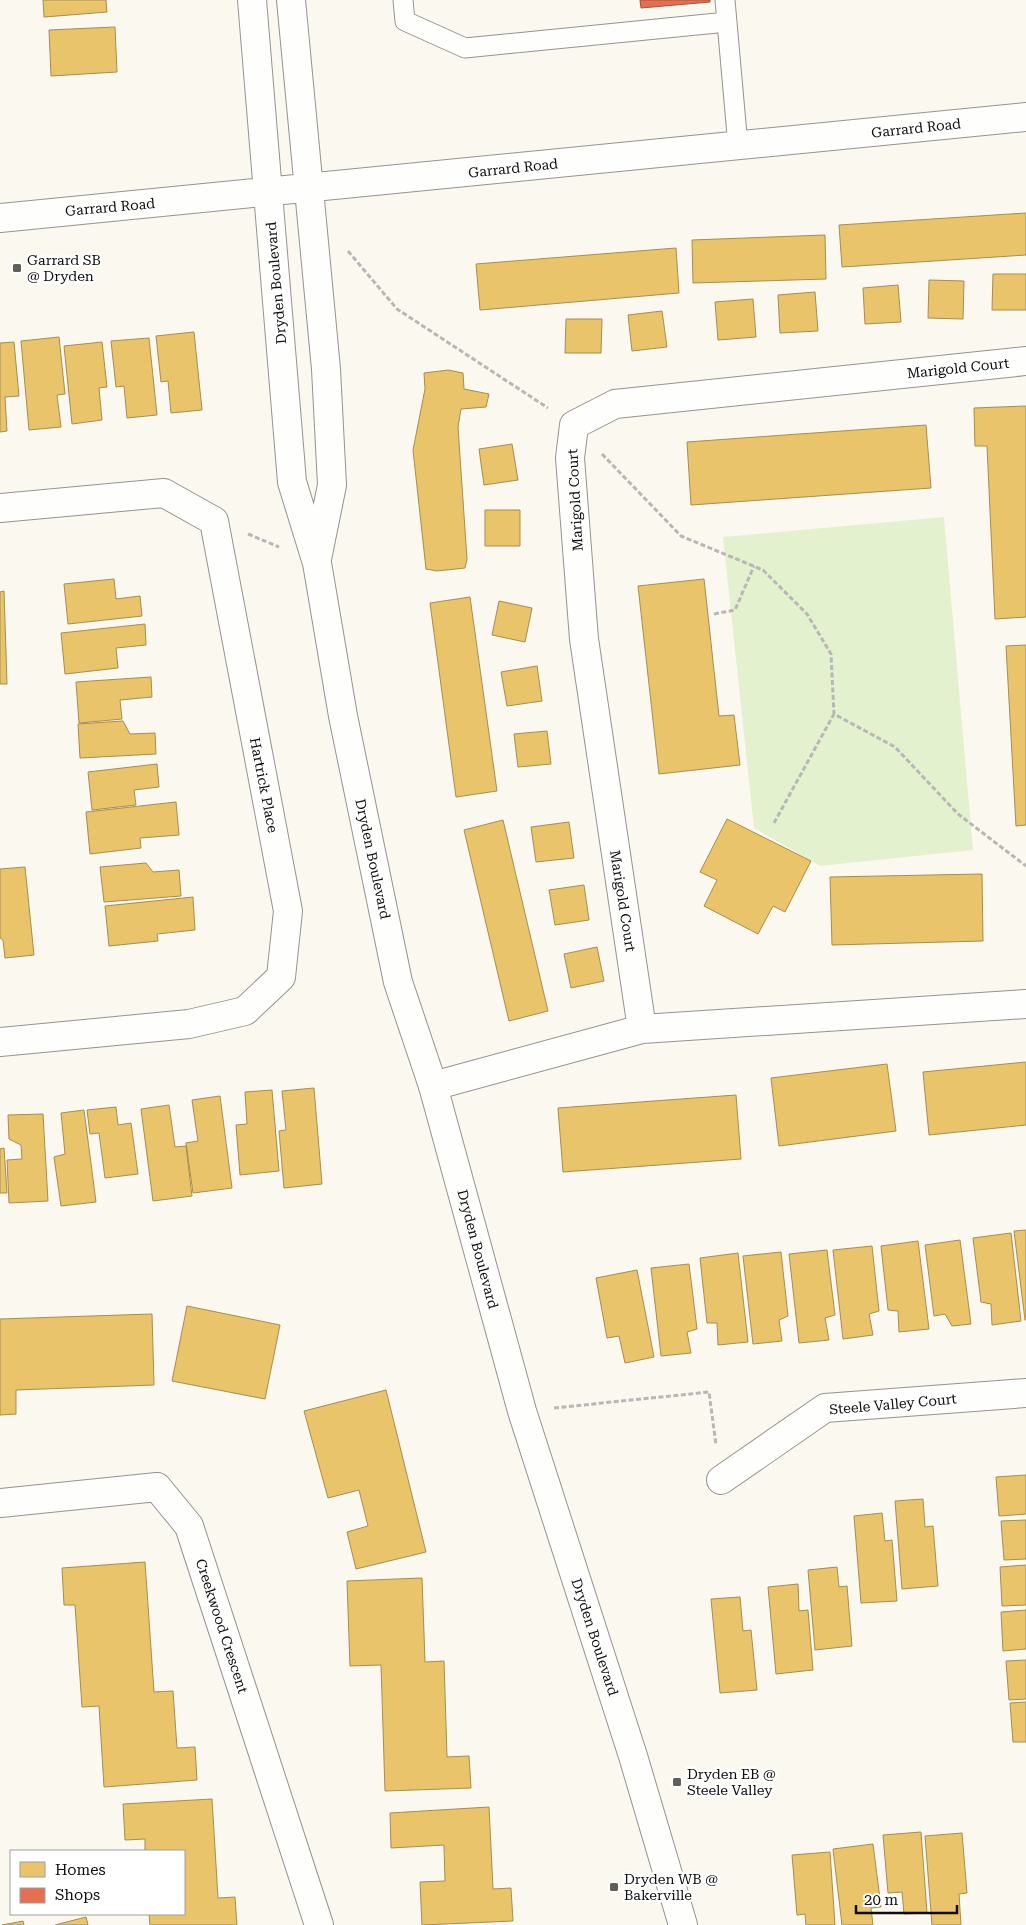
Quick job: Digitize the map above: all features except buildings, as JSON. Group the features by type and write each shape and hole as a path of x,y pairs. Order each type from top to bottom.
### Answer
{"street":[{"name":"Dryden Boulevard","path":"252,0 292,482 317,563 343,716 398,982 433,1086 522,1411 633,1756 684,1925"},
{"name":"Dryden Boulevard","path":"291,0 326,369 332,485 317,563"},
{"name":"Garrard Road","path":"0,218 1026,117"},
{"name":"Marigold Court","path":"642,1028 584,639 570,458 574,425 615,404 1026,361"},
{"path":"0,508 164,493 214,521"},
{"name":"Hartrick Place","path":"0,1042 198,1022 244,1011 281,977 288,911 214,521"},
{"path":"433,1086 642,1028 1026,1004"},
{"name":"Steele Valley Court","path":"721,1480 825,1408 1026,1393"},
{"name":"Creekwood Crescent","path":"0,1503 157,1487 189,1526 319,1925"}],"lane":[{"path":"403,0 405,21 465,48 727,22"},
{"path":"725,0 738,146"}],"path":[{"path":"348,251 397,309 574,425 681,536 763,570 807,614 831,654 834,714 774,823"},
{"path":"214,521 317,563"},
{"path":"714,614 735,610 754,566"},
{"path":"834,714 895,747 958,814 1026,866"},
{"path":"522,1411 709,1392 721,1480"}],"green space":[{"path":"944,517 973,850 820,866 754,828 723,537"}],"place":[{"name":"Garrard SB @ Dryden","path":"17,268"},
{"name":"Dryden EB @ Steele Valley","path":"677,1782"},
{"name":"Dryden WB @ Bakerville","path":"614,1887"}]}
